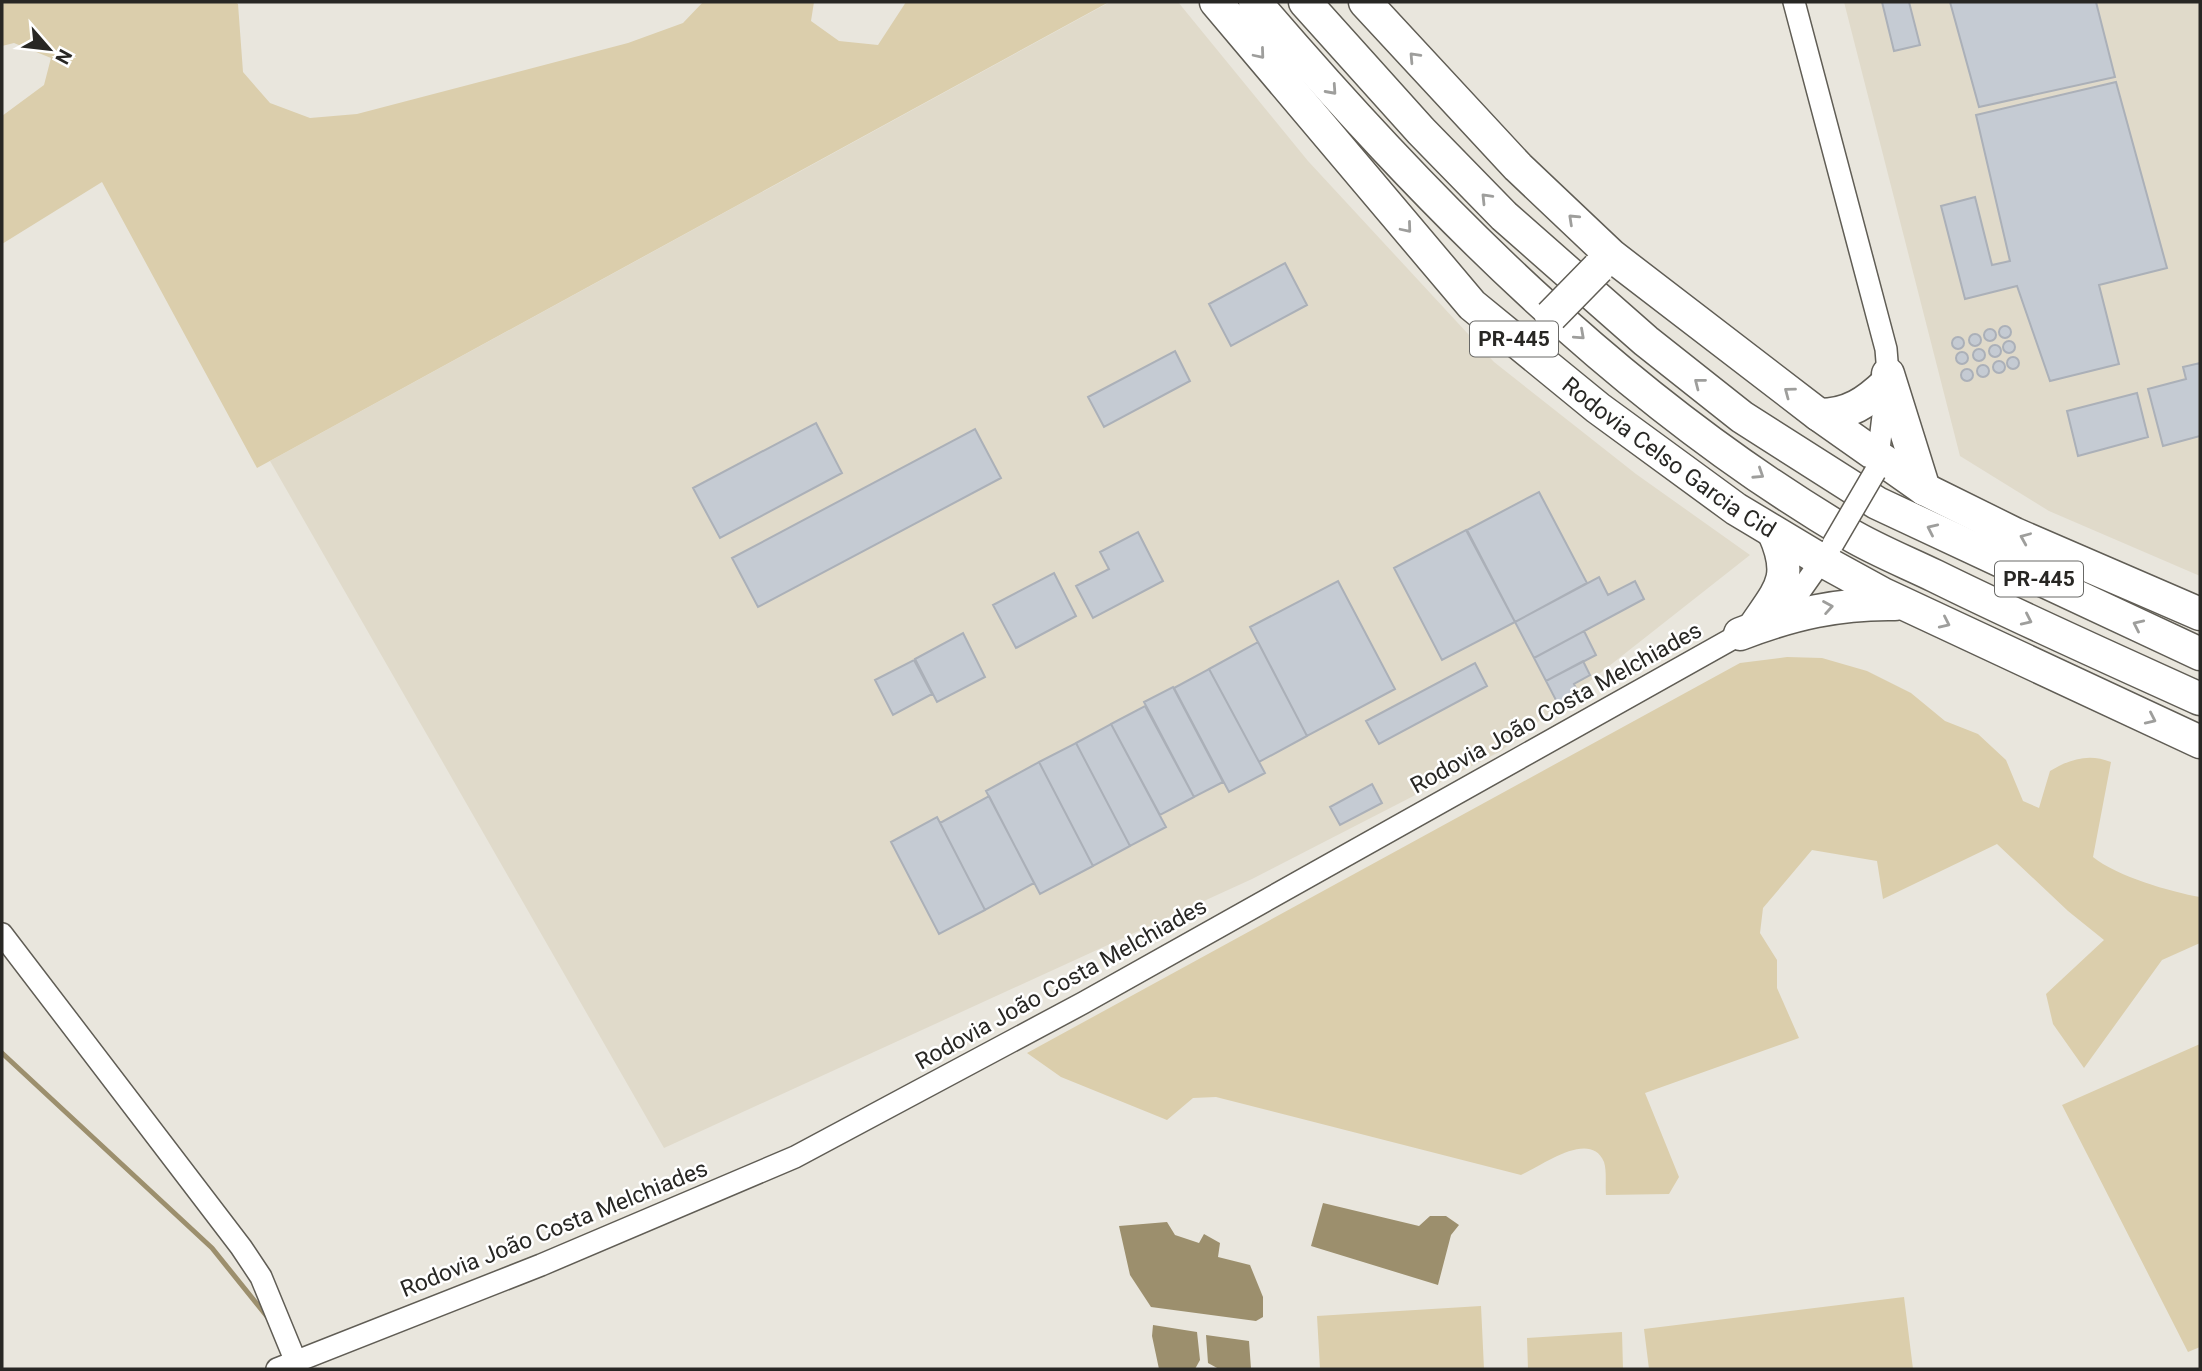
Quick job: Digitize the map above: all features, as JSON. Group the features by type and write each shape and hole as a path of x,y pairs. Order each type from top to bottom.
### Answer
{"highway":[{"name":"Rodovia Celso Garcia Cid","path":"1216,2 1472,305 1598,408 1774,533 1827,552 1907,604 2200,743"},
{"name":"Rodovia Celso Garcia Cid","path":"1255,2 1392,156 1476,243 1621,371 1719,448 1850,534 1965,591 2200,699"},
{"name":"PR-445","path":"1305,2 1421,131 1504,216 1646,341 1742,417 1877,503 2200,654"},
{"name":"PR-445","path":"1365,2 1605,262 1819,415 1877,465 2015,534 2200,614"},
{"path":"1522,346 1605,262"},
{"path":"1819,415 1830,415 1866,404 1887,378"},
{"path":"1887,378 1924,489"},
{"path":"1747,630 1784,582 1786,571 1774,533"},
{"path":"1747,630 1830,606 1853,603 1907,604"}],"street":[{"path":"1794,2 1886,349 1887,378 1877,465"},
{"name":"Rodovia João Costa Melchiades","path":"286,1366 541,1265 796,1157 1083,1003 1786,608 1827,552 1877,465"},
{"path":"2,934 242,1247 261,1277 286,1366"}],"shaded area":[{"path":"2,2 235,2 238,4 243,72 270,103 310,118 357,114 628,43 683,23 703,2 814,2 811,21 839,41 878,45 906,2 1109,2 257,468 102,182 2,244 2,116 44,85 51,58 14,43 2,46"},
{"path":"1110,2 1178,2 1308,161 1494,362 1636,474 1750,555 1501,751 1252,879 664,1148 270,461"},
{"path":"1844,2 2200,2 2200,576 2049,511 1960,456"},
{"path":"1787,657 1822,658 1867,671 1911,693 1945,721 1978,734 2006,760 2023,801 2039,808 2050,771 2080,759 2095,758 2111,762 2093,857 2129,877 2200,897 2200,943 2162,960 2084,1068 2053,1024 2046,994 2104,940 2068,911 1997,844 1883,899 1877,861 1812,850 1763,908 1760,933 1777,960 1777,988 1799,1038 1645,1093 1679,1177 1669,1194 1606,1195 1604,1162 1597,1153 1588,1149 1565,1153 1521,1175 1216,1097 1193,1098 1167,1120 1061,1077 1027,1053 1740,663"},
{"path":"2200,1044 2200,1347 2188,1352 2062,1105"},
{"path":"1323,1203 1419,1226 1430,1216 1446,1216 1459,1225 1451,1235 1438,1285 1311,1246"},
{"path":"1167,1222 1175,1235 1199,1243 1204,1234 1220,1243 1218,1257 1250,1265 1263,1297 1263,1317 1256,1321 1151,1307 1130,1275 1119,1226"},
{"path":"1904,1297 1913,1369 1649,1369 1644,1329"},
{"path":"1481,1306 1484,1369 1320,1369 1317,1316"},
{"path":"1153,1325 1197,1332 1200,1360 1195,1369 1159,1369 1152,1336"},
{"path":"1622,1332 1623,1369 1528,1369 1527,1338"},
{"path":"1206,1335 1249,1341 1251,1369 1219,1369 1208,1363"}],"building":[{"path":"1882,2 1909,2 1920,45 1894,51"},
{"path":"1950,2 2096,2 2115,77 1979,107"},
{"path":"2116,82 2167,268 2099,285 2119,364 2050,381 2017,286 1965,299 1941,206 1975,197 1992,265 2010,261 1976,115"},
{"path":"1285,263 1307,305 1231,346 1209,304"},
{"path":"2005,326 2011,332 2005,338 1999,332"},
{"path":"1990,329 1996,335 1990,341 1984,335"},
{"path":"1975,334 1981,340 1975,346 1969,340"},
{"path":"1958,337 1964,343 1958,349 1952,343"},
{"path":"2009,341 2015,347 2009,353 2003,347"},
{"path":"1995,345 2001,351 1995,357 1989,351"},
{"path":"1979,349 1985,355 1979,361 1973,355"},
{"path":"1175,351 1190,381 1104,427 1088,397"},
{"path":"1962,352 1968,358 1962,364 1956,358"},
{"path":"2013,357 2019,363 2013,369 2007,363"},
{"path":"1999,361 2005,367 1999,373 1993,367"},
{"path":"2200,363 2200,436 2163,446 2148,389 2186,379 2183,367"},
{"path":"1983,365 1989,371 1983,377 1977,371"},
{"path":"1967,369 1973,375 1967,381 1961,375"},
{"path":"2137,393 2148,437 2078,456 2067,411"},
{"path":"816,423 842,473 720,538 693,488"},
{"path":"975,429 1001,478 758,607 732,558"},
{"path":"1539,492 1587,583 1515,622 1467,530"},
{"path":"1466,530 1515,622 1442,660 1394,568"},
{"path":"1138,532 1163,581 1093,618 1076,586 1109,569 1100,552"},
{"path":"1054,573 1076,616 1016,648 993,605"},
{"path":"1599,577 1608,595 1635,581 1644,599 1534,658 1515,622"},
{"path":"1338,581 1395,689 1307,736 1250,627"},
{"path":"1584,631 1596,655 1546,681 1534,658"},
{"path":"963,633 985,677 937,702 915,659"},
{"path":"1258,642 1307,736 1259,762 1209,669"},
{"path":"914,660 932,694 893,715 875,680"},
{"path":"1583,661 1590,675 1574,684 1579,695 1559,706 1546,681"},
{"path":"1475,663 1487,686 1379,744 1366,721"},
{"path":"1209,669 1265,773 1229,792 1174,688"},
{"path":"1173,687 1223,782 1194,797 1144,702"},
{"path":"1145,706 1194,797 1160,815 1111,724"},
{"path":"1111,724 1166,827 1130,846 1076,743"},
{"path":"1076,743 1130,846 1093,866 1039,762"},
{"path":"1039,762 1093,866 1040,894 986,791"},
{"path":"1372,784 1382,803 1340,825 1330,807"},
{"path":"989,796 1034,883 985,910 940,823"},
{"path":"937,817 985,910 939,934 891,842"}],"waterway":[{"path":"2,1053 212,1248 269,1319"}]}
